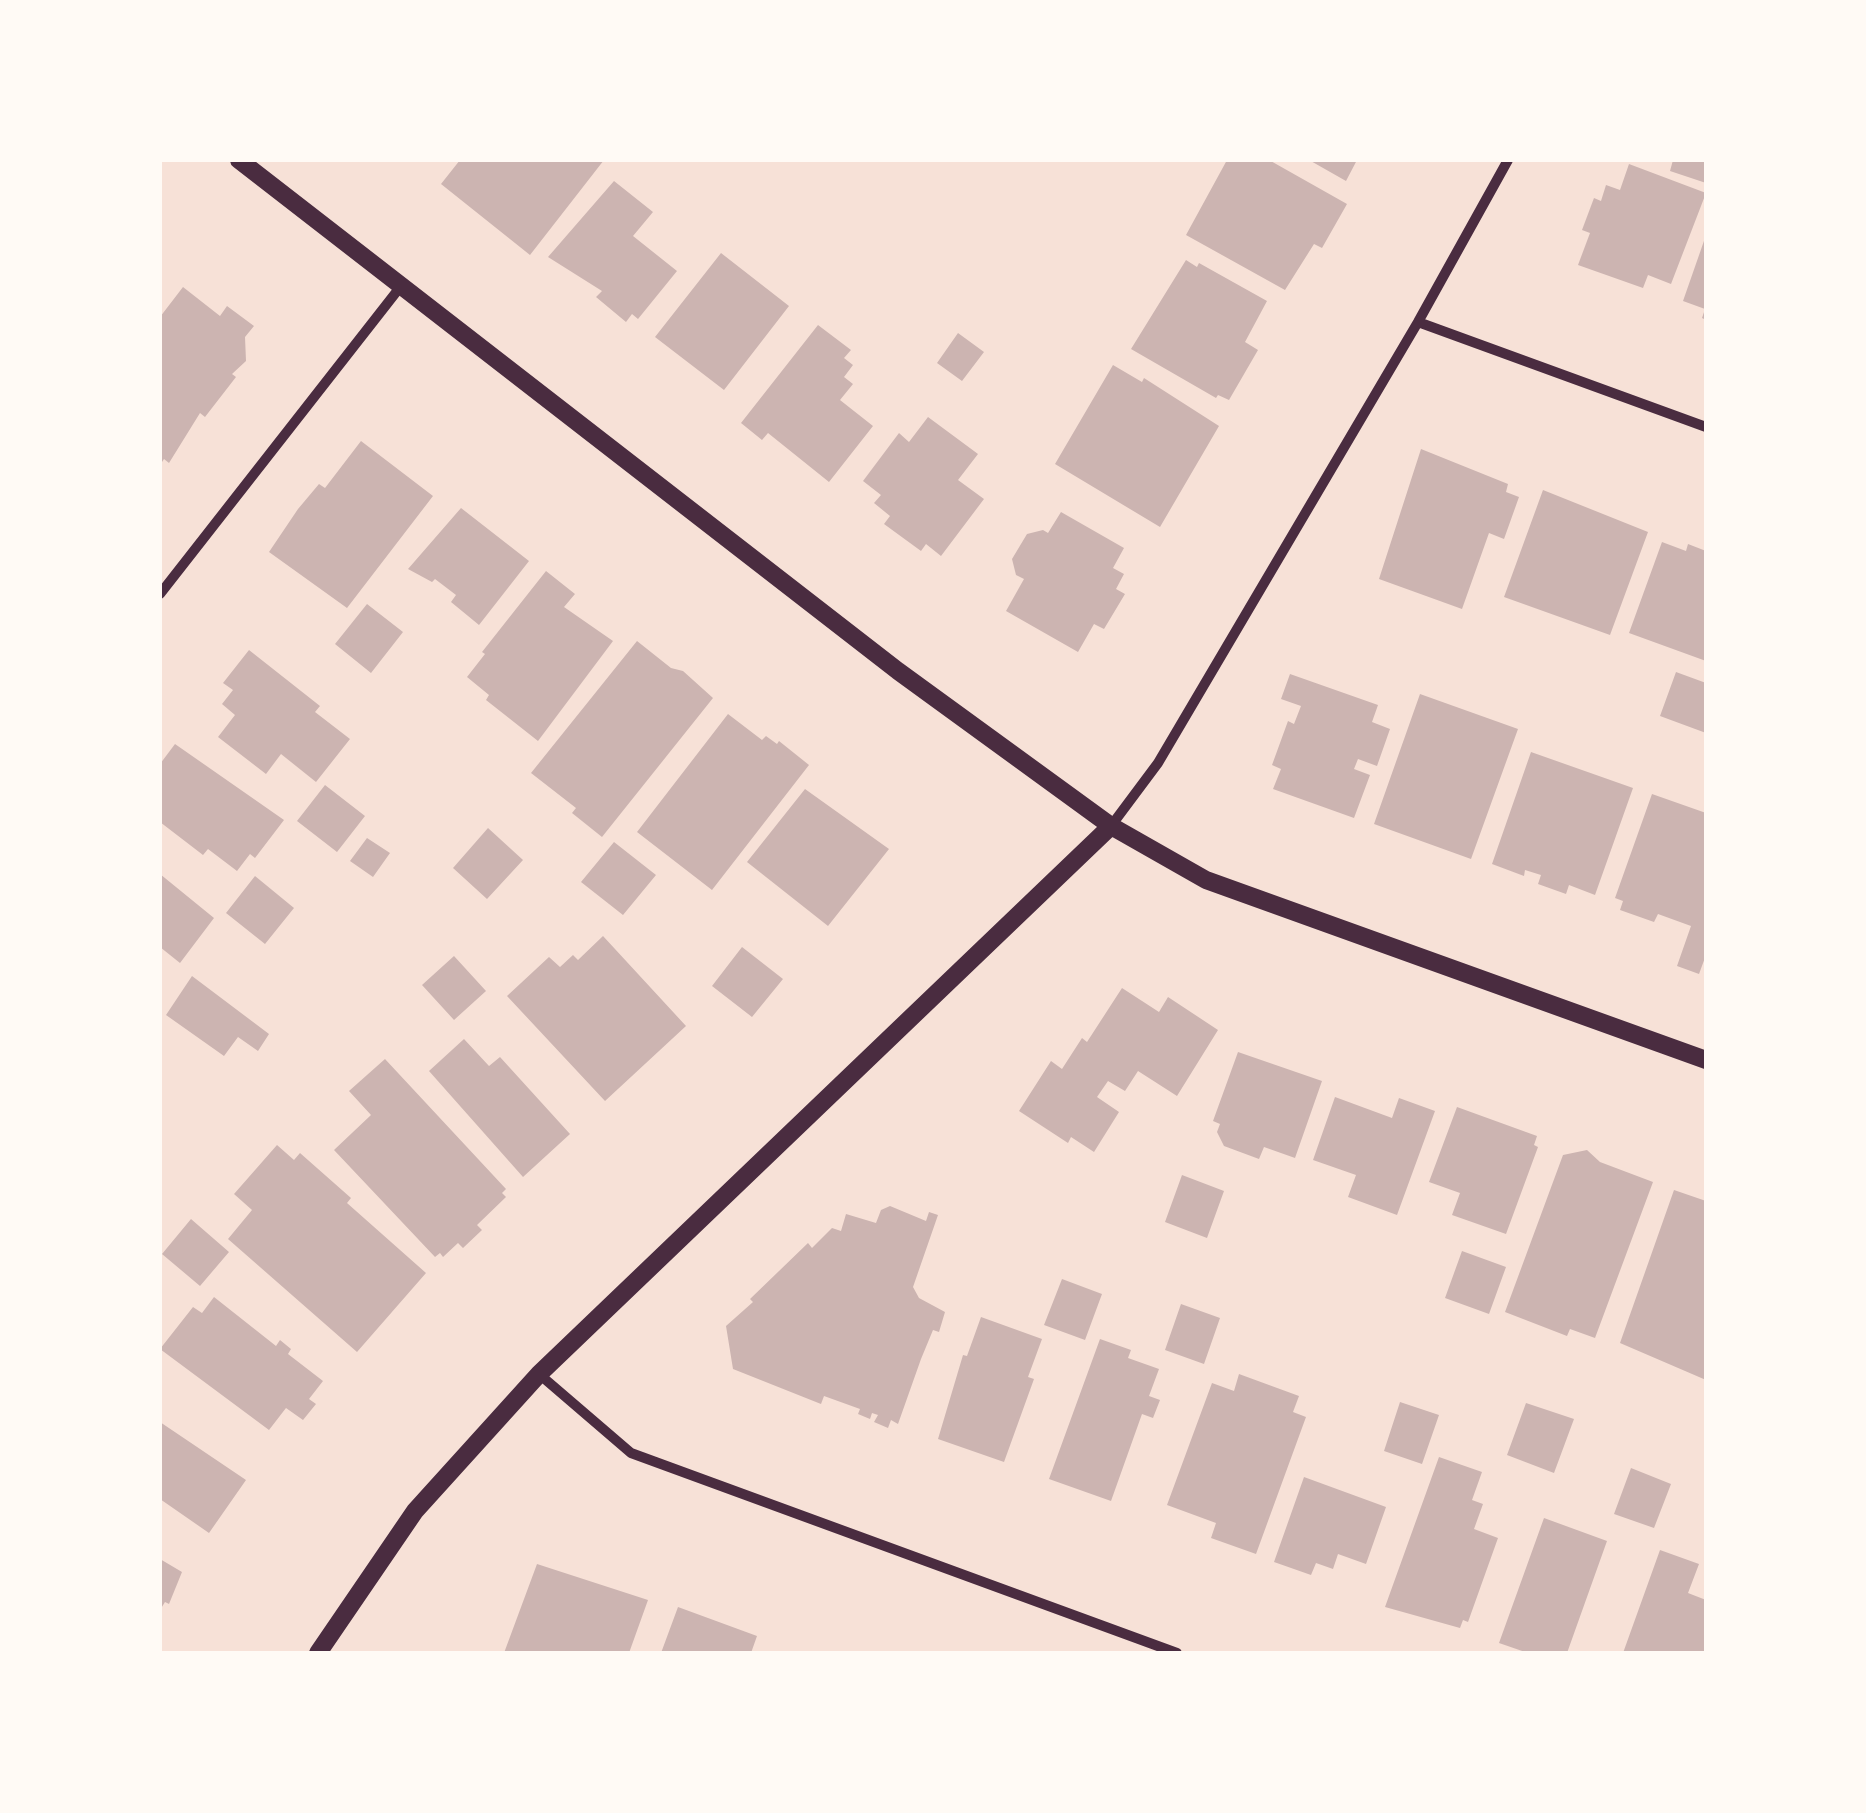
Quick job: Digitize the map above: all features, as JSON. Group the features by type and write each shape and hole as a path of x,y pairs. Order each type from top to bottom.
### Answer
{"street":[{"path":"239,160 898,671 1111,826 1206,880 1706,1060"},
{"path":"318,1653 416,1511 540,1374 1111,826 1168,746 1418,322 1508,160"},
{"path":"160,594 400,286"},
{"path":"1418,322 1706,427"},
{"path":"540,1374 631,1453 1177,1653"}],"building":[{"path":"460,160 604,160 530,255 441,184"},
{"path":"1227,160 1269,160 1347,204 1322,248 1314,244 1285,290 1186,235"},
{"path":"1309,160 1357,160 1346,181"},
{"path":"1673,160 1706,160 1706,183 1670,171"},
{"path":"1629,164 1706,193 1671,284 1648,275 1643,288 1578,265 1590,233 1582,230 1594,198 1601,201 1606,185 1620,190"},
{"path":"614,181 653,212 633,236 677,271 638,319 632,314 626,322 596,297 602,291 548,257"},
{"path":"1705,238 1706,320 1702,318 1705,309 1683,301"},
{"path":"721,253 789,306 724,390 655,337"},
{"path":"1186,260 1197,267 1199,263 1267,301 1245,342 1258,350 1229,400 1218,395 1216,398 1131,349"},
{"path":"183,287 220,316 227,306 254,326 245,337 246,361 232,374 236,377 205,417 200,413 169,463 164,459 160,465 160,317"},
{"path":"818,325 851,350 844,358 853,365 844,377 853,384 840,400 873,426 829,482 768,433 762,440 741,423"},
{"path":"958,333 984,352 962,381 937,363"},
{"path":"1113,365 1142,382 1144,378 1219,426 1160,527 1055,464"},
{"path":"928,417 978,454 958,480 984,499 941,556 926,544 921,551 884,524 890,516 874,503 881,495 863,481 899,433 909,442"},
{"path":"361,441 433,496 347,608 269,552 298,509 319,484 325,488"},
{"path":"1421,449 1508,484 1506,492 1519,497 1504,539 1489,533 1462,609 1379,579"},
{"path":"1543,490 1648,532 1610,635 1504,597"},
{"path":"461,508 529,561 479,625 451,602 456,595 435,579 432,582 408,569"},
{"path":"1061,512 1124,548 1113,568 1124,574 1116,589 1125,594 1104,629 1094,624 1078,652 1006,611 1024,579 1016,575 1012,559 1027,534 1043,530 1048,533"},
{"path":"1662,542 1686,551 1688,544 1706,551 1706,661 1629,633"},
{"path":"546,571 575,594 564,607 613,641 538,741 486,700 489,695 467,677"},
{"path":"367,604 403,632 371,673 335,644"},
{"path":"637,641 671,668 683,671 713,698 602,837 572,813 576,808 531,773"},
{"path":"249,650 320,706 315,712 350,739 316,782 281,754 266,774 218,737 235,715 222,704 233,690 223,683"},
{"path":"1676,672 1706,683 1706,733 1660,716"},
{"path":"1290,674 1378,705 1372,722 1390,729 1377,766 1358,759 1354,769 1370,775 1354,818 1273,789 1281,769 1272,765 1288,721 1294,724 1301,706 1281,699"},
{"path":"1420,694 1518,729 1471,859 1374,824"},
{"path":"728,714 762,740 766,736 777,744 779,741 809,765 712,890 637,832"},
{"path":"175,744 284,820 255,858 250,854 237,871 208,849 203,855 160,822 160,764"},
{"path":"1531,752 1633,788 1595,895 1569,885 1566,894 1538,884 1541,875 1525,870 1524,876 1492,864"},
{"path":"325,785 365,816 337,852 297,821"},
{"path":"805,789 889,849 828,926 747,862"},
{"path":"1652,794 1706,813 1706,955 1699,974 1677,966 1691,926 1658,914 1654,922 1620,910 1623,901 1615,898"},
{"path":"488,828 523,860 487,899 453,868"},
{"path":"367,838 390,853 373,877 350,861"},
{"path":"614,842 656,875 623,915 581,882"},
{"path":"160,874 214,918 180,963 160,947"},
{"path":"255,876 294,908 265,944 226,913"},
{"path":"603,936 686,1026 605,1101 507,996 549,957 560,967 573,955 578,960"},
{"path":"742,947 783,979 752,1017 712,986"},
{"path":"454,956 486,991 454,1020 422,985"},
{"path":"192,976 269,1034 258,1051 238,1037 224,1056 166,1015"},
{"path":"1122,988 1159,1012 1168,997 1218,1030 1177,1096 1138,1071 1125,1091 1108,1081 1097,1097 1119,1112 1094,1152 1071,1137 1068,1143 1019,1111 1051,1061 1062,1069 1082,1038 1087,1042"},
{"path":"464,1039 489,1066 500,1057 570,1134 523,1177 429,1071"},
{"path":"1238,1052 1322,1081 1295,1158 1264,1147 1259,1159 1224,1146 1217,1132 1220,1124 1213,1121"},
{"path":"385,1059 506,1189 502,1193 506,1197 477,1225 482,1230 463,1248 458,1243 443,1257 440,1253 435,1257 334,1150 371,1115 349,1091"},
{"path":"1335,1097 1392,1118 1399,1098 1435,1111 1397,1215 1348,1197 1356,1175 1313,1160"},
{"path":"1457,1107 1537,1136 1534,1145 1538,1147 1506,1234 1452,1215 1460,1193 1429,1182"},
{"path":"277,1145 294,1160 300,1153 351,1198 347,1203 426,1273 357,1352 228,1239 252,1210 234,1194"},
{"path":"1587,1150 1600,1162 1653,1182 1595,1338 1570,1329 1567,1336 1505,1312 1563,1155"},
{"path":"1182,1175 1224,1191 1207,1238 1165,1222"},
{"path":"1674,1190 1706,1201 1706,1380 1620,1343"},
{"path":"890,1206 926,1221 929,1212 938,1215 913,1287 919,1298 945,1312 939,1332 933,1330 898,1424 891,1420 888,1428 874,1422 878,1415 872,1413 870,1419 858,1414 860,1409 824,1396 821,1404 733,1369 726,1326 753,1302 750,1299 808,1243 812,1248 832,1228 841,1231 846,1214 876,1223 881,1210"},
{"path":"191,1219 229,1252 200,1286 162,1254"},
{"path":"1462,1251 1506,1267 1489,1314 1445,1298"},
{"path":"1062,1279 1102,1294 1085,1340 1044,1325"},
{"path":"214,1297 276,1346 280,1340 291,1349 288,1354 323,1381 309,1399 316,1404 303,1420 286,1408 269,1430 160,1349 193,1307 202,1313"},
{"path":"1181,1304 1220,1318 1204,1364 1165,1350"},
{"path":"981,1317 1042,1339 1028,1377 1034,1379 1004,1462 938,1439 963,1355 967,1356"},
{"path":"1100,1339 1131,1350 1128,1358 1159,1369 1149,1396 1160,1400 1153,1418 1142,1414 1111,1501 1049,1479"},
{"path":"1239,1374 1299,1396 1293,1412 1306,1417 1256,1554 1211,1538 1216,1523 1167,1505 1212,1383 1234,1391"},
{"path":"1400,1402 1439,1415 1422,1464 1384,1451"},
{"path":"1526,1403 1574,1419 1554,1473 1507,1455"},
{"path":"160,1422 246,1480 209,1533 160,1499"},
{"path":"1439,1457 1482,1472 1472,1500 1483,1504 1474,1529 1498,1538 1468,1622 1463,1620 1460,1628 1385,1607"},
{"path":"1631,1468 1671,1484 1654,1528 1614,1514"},
{"path":"1304,1477 1386,1507 1366,1564 1338,1554 1333,1569 1316,1563 1311,1575 1274,1562"},
{"path":"1544,1518 1607,1541 1567,1653 1528,1653 1499,1643"},
{"path":"1660,1550 1699,1564 1688,1593 1706,1600 1706,1653 1623,1653"},
{"path":"160,1559 182,1572 169,1604 165,1602 160,1610"},
{"path":"537,1564 648,1600 629,1653 504,1653"},
{"path":"678,1607 757,1636 751,1653 661,1653"}]}
